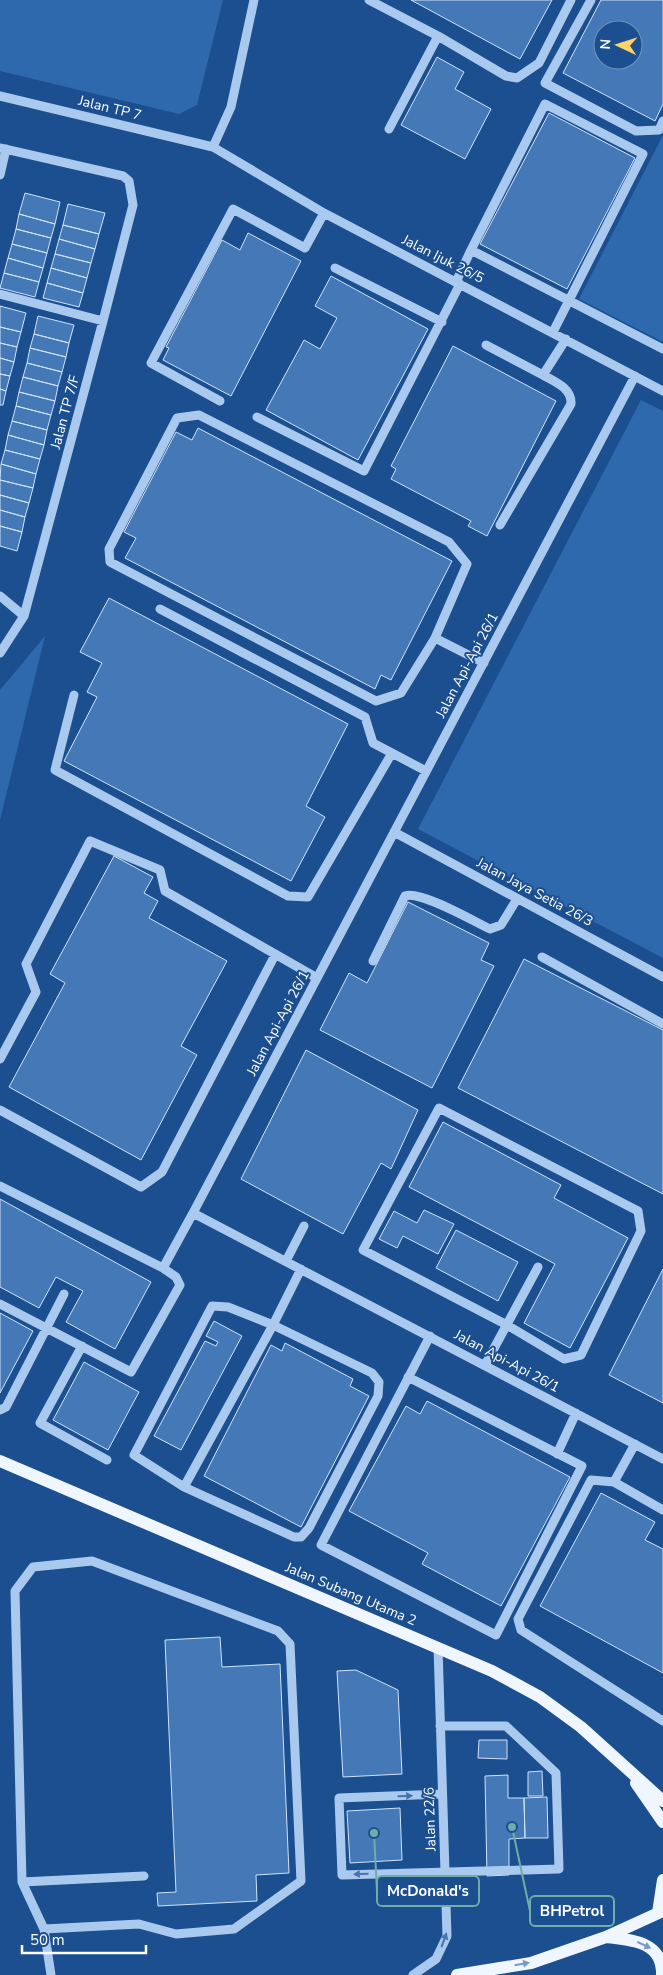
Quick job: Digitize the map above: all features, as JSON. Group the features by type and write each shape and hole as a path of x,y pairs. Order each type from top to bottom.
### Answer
{"main road":[{"name":"Jalan Subang Utama 2","path":"0,1461 492,1671 540,1697 581,1727 663,1801"},
{"path":"624,1765 663,1822"},
{"path":"457,1975 531,1963 606,1937 660,1912 663,1880"},
{"path":"606,1937 648,1944 659,1956 663,1966 662,1975"}],"street":[{"path":"213,147 231,107 254,0"},
{"path":"369,0 438,36 506,76 518,78 539,62 572,0"},
{"path":"591,0 545,83 636,131 659,130 663,122"},
{"path":"389,129 438,36"},
{"name":"Jalan TP 7","path":"0,96 213,147"},
{"path":"257,418 364,471 442,322 471,250 545,104 643,154 553,332"},
{"name":"Jalan Ijuk 26/5","path":"213,147 324,213 663,390"},
{"path":"0,175 3,148"},
{"name":"Jalan TP 7/F","path":"0,652 24,616 133,205 129,181 123,176 3,148"},
{"path":"220,400 151,363 234,209 305,248 324,213"},
{"path":"471,250 663,349"},
{"path":"335,268 442,322"},
{"path":"0,294 103,321"},
{"path":"543,375 566,339"},
{"path":"486,345 567,389 571,398 571,404 500,525"},
{"name":"Jalan Api-Api 26/1","path":"635,376 193,1213 663,1459"},
{"path":"199,415 449,542 467,564 435,638 401,693 376,701 110,562 109,549 177,418 199,415"},
{"path":"0,596 24,616"},
{"path":"160,609 365,717 374,743 426,771"},
{"path":"435,638 484,663"},
{"path":"74,695 55,770 288,896 308,897 392,754"},
{"name":"Jalan Jaya Setia 26/3","path":"394,832 663,977"},
{"path":"0,1059 36,992 26,964 90,840 160,870 165,890 317,978"},
{"path":"373,961 404,896 416,894 490,929 500,925 518,899"},
{"path":"0,1110 141,1187 162,1172 275,954"},
{"path":"542,957 663,1024"},
{"path":"439,1108 638,1211 641,1231 581,1355 564,1359 507,1325 363,1250 439,1108"},
{"path":"0,1186 163,1268 176,1277 180,1286 131,1372 0,1304"},
{"path":"163,1268 193,1213"},
{"path":"286,1260 304,1226"},
{"path":"485,1365 538,1267"},
{"path":"184,1487 274,1325 301,1269"},
{"path":"0,1410 6,1407 64,1294"},
{"path":"212,1306 228,1307 274,1325 372,1372 378,1382 378,1396 309,1528 301,1537 294,1537 184,1487 134,1455 212,1306"},
{"path":"408,1377 582,1466 496,1635 321,1545 408,1377 430,1336"},
{"path":"82,1346 40,1423 107,1460"},
{"path":"558,1454 576,1413"},
{"path":"614,1482 635,1444"},
{"path":"663,1510 614,1482 591,1480 518,1619 521,1630 663,1721"},
{"path":"44,1928 139,1924 176,1934 234,1929 301,1881 290,1644 278,1631 92,1561 33,1567 15,1590 22,1882 44,1928 51,1975"},
{"name":"Jalan 22/6","path":"413,1975 436,1960 447,1936 438,1647"},
{"path":"440,1726 506,1726 556,1773 559,1869 342,1875 339,1798 442,1794"},
{"path":"22,1882 144,1876"}],"shaded area":[{"path":"0,0 223,0 197,105 179,114 0,71"},
{"path":"663,135 663,342 579,299"},
{"path":"641,400 663,411 663,958 418,829"},
{"path":"45,636 0,820 0,690"}],"building":[{"path":"411,0 552,0 520,59"},
{"path":"601,0 663,0 663,104 655,121 563,73"},
{"path":"437,57 464,72 455,89 491,109 465,159 401,125"},
{"path":"549,113 635,158 567,289 480,244"},
{"path":"25,193 60,202 55,224 19,214"},
{"path":"68,204 105,213 99,234 63,225"},
{"path":"19,214 55,224 51,238 16,229"},
{"path":"63,225 99,234 95,249 59,239"},
{"path":"16,229 51,238 47,253 12,244"},
{"path":"248,233 301,261 231,396 163,360 169,348 166,347 222,240 240,250"},
{"path":"59,239 95,249 91,263 55,254"},
{"path":"12,244 47,253 43,268 8,258"},
{"path":"55,254 91,263 87,278 51,268"},
{"path":"8,258 43,268 39,282 4,273"},
{"path":"51,268 87,278 83,293 47,283"},
{"path":"4,273 39,282 35,297 0,288"},
{"path":"331,276 428,329 358,460 266,410 304,340 320,349 337,318 315,306"},
{"path":"47,283 83,293 79,307 43,298"},
{"path":"0,306 26,313 21,332 0,327"},
{"path":"38,316 74,325 69,343 34,334"},
{"path":"0,327 21,332 17,347 0,343"},
{"path":"34,334 69,343 66,357 30,348"},
{"path":"0,343 17,347 14,362 0,358"},
{"path":"453,346 556,401 487,536 468,526 471,521 391,479 396,469 391,466"},
{"path":"30,348 66,357 62,372 27,363"},
{"path":"0,358 14,362 10,376 0,374"},
{"path":"27,363 62,372 58,386 23,377"},
{"path":"0,374 10,376 6,391 0,389"},
{"path":"23,377 58,386 55,401 19,392"},
{"path":"0,389 6,391 3,405 0,405"},
{"path":"19,392 55,401 51,415 16,406"},
{"path":"16,406 51,415 47,430 12,421"},
{"path":"12,421 47,430 44,445 8,435"},
{"path":"198,428 452,561 391,680 381,675 375,689 125,558 136,538 124,532 176,432 192,440"},
{"path":"8,435 44,445 40,459 5,450"},
{"path":"5,450 40,459 36,474 1,464"},
{"path":"1,464 36,474 33,488 0,480"},
{"path":"0,480 33,488 29,503 0,495"},
{"path":"0,495 29,503 25,517 0,510"},
{"path":"0,510 25,517 22,532 0,526"},
{"path":"0,526 22,532 17,551 0,546"},
{"path":"109,598 348,724 306,806 325,817 291,881 64,761 97,697 87,692 102,663 80,652"},
{"path":"114,856 153,877 144,893 158,901 149,918 227,961 181,1046 197,1055 141,1160 9,1087 65,983 50,974"},
{"path":"408,902 489,943 481,960 494,966 432,1088 320,1030 349,973 367,983"},
{"path":"524,959 663,1030 663,1194 458,1088"},
{"path":"306,1050 418,1110 391,1169 381,1163 343,1234 241,1179"},
{"path":"443,1122 561,1185 554,1198 628,1238 570,1348 524,1323 555,1264 409,1187"},
{"path":"0,1199 151,1282 115,1349 66,1322 83,1291 56,1277 39,1308 0,1287"},
{"path":"424,1210 454,1224 438,1254 403,1236 397,1248 379,1239 394,1211 417,1223"},
{"path":"456,1230 518,1262 498,1301 436,1268"},
{"path":"663,1269 663,1403 609,1375"},
{"path":"0,1313 33,1331 0,1393"},
{"path":"214,1321 242,1336 181,1450 154,1436 205,1341 216,1346 218,1342 206,1336"},
{"path":"285,1343 353,1379 350,1386 369,1396 301,1527 204,1476 271,1345 282,1351"},
{"path":"84,1362 139,1392 108,1450 53,1420"},
{"path":"427,1401 570,1477 501,1606 422,1564 428,1553 349,1511 406,1406 420,1414"},
{"path":"601,1493 655,1522 645,1540 663,1549 663,1673 540,1606"},
{"path":"220,1637 222,1667 280,1664 289,1873 256,1875 257,1901 158,1906 157,1893 176,1892 165,1640"},
{"path":"356,1670 398,1690 402,1774 343,1777 337,1671"},
{"path":"479,1740 507,1740 507,1759 478,1758"},
{"path":"542,1771 543,1796 528,1796 528,1772"},
{"path":"508,1775 508,1798 524,1798 525,1838 509,1839 509,1875 487,1876 485,1776"},
{"path":"547,1797 548,1838 525,1838 524,1798"},
{"path":"400,1808 402,1860 350,1863 347,1811"}],"place":[{"name":"BHPetrol","path":"512,1827"},
{"name":"McDonald's","path":"374,1833"}]}
